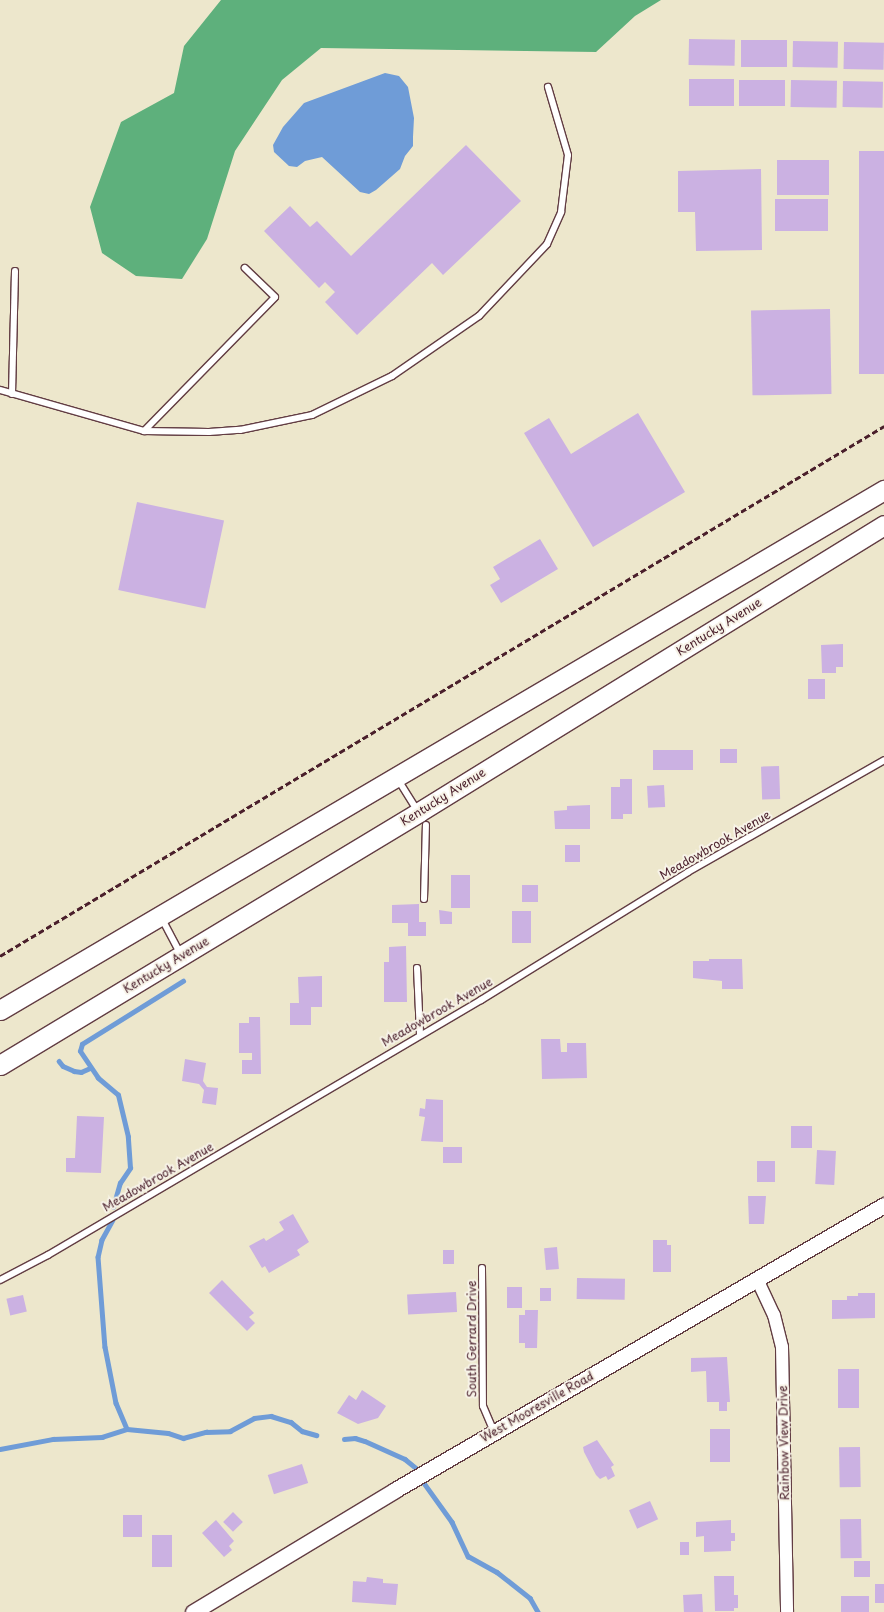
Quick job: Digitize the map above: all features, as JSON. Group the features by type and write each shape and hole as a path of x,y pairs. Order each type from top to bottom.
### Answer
{"main road":[{"path":"0,1010 884,490"},
{"name":"Kentucky Avenue","path":"0,1065 181,956 422,819 884,525"}],"street":[{"name":"West Mooresville Road","path":"193,1612 494,1432 884,1205"},
{"name":"Rainbow View Drive","path":"757,1279 774,1315 782,1347 787,1612"}],"lane":[{"path":"0,390 144,430 209,432 240,430 312,415 392,376 479,316 547,244 561,212 568,154 548,87"},
{"path":"144,430 275,297 245,268"},
{"path":"12,394 15,271"},
{"name":"Meadowbrook Avenue","path":"0,1280 80,1236 564,950 688,872 884,760"},
{"path":"396,777 422,819 424,899"},
{"path":"160,916 181,956"},
{"path":"417,968 420,1034"},
{"name":"South Gerrard Drive","path":"482,1268 483,1406 494,1432"}],"green space":[{"path":"221,0 661,0 635,16 596,52 321,48 282,80 235,151 207,239 182,279 136,276 102,253 90,207 121,122 174,93 184,46"}],"water":[{"path":"385,73 399,76 408,87 414,118 413,146 405,156 400,169 376,190 369,194 360,192 322,157 305,161 297,167 289,166 274,152 273,145 283,127 304,103"}],"building":[{"path":"689,39 735,40 735,66 689,65"},
{"path":"741,40 787,40 787,67 741,67"},
{"path":"793,41 838,42 838,68 793,67"},
{"path":"844,42 884,43 884,70 844,69"},
{"path":"689,79 734,79 734,106 689,106"},
{"path":"739,80 785,80 785,106 739,106"},
{"path":"791,80 837,81 837,108 791,107"},
{"path":"843,81 883,82 883,108 843,107"},
{"path":"466,145 521,201 443,275 432,263 357,335 325,302 335,292 325,282 319,288 264,231 290,206 310,227 317,221 351,256"},
{"path":"859,151 884,151 884,374 859,374"},
{"path":"777,160 829,160 829,195 777,195"},
{"path":"761,169 762,250 696,251 695,212 678,212 678,171"},
{"path":"775,199 828,199 828,231 775,231"},
{"path":"830,309 831,394 752,395 751,310"},
{"path":"638,413 685,492 593,547 524,433 549,418 571,454"},
{"path":"137,502 224,521 205,609 118,590"},
{"path":"540,539 558,569 501,603 490,585 500,579 493,567"},
{"path":"843,644 843,667 836,667 836,673 822,673 821,645"},
{"path":"808,679 825,679 825,699 808,699"},
{"path":"720,749 737,749 737,763 720,763"},
{"path":"653,750 693,750 693,770 653,770"},
{"path":"779,766 780,799 762,800 761,767"},
{"path":"620,779 632,779 632,814 623,814 623,819 611,819 611,787 620,787"},
{"path":"664,785 665,807 648,808 647,786"},
{"path":"590,805 590,829 555,829 554,811 567,810 567,806"},
{"path":"565,845 580,845 580,862 565,862"},
{"path":"451,875 470,875 470,908 451,908"},
{"path":"522,885 538,885 538,902 522,902"},
{"path":"419,904 419,922 426,922 426,936 408,936 408,923 392,923 392,905"},
{"path":"439,910 452,912 452,924 440,924"},
{"path":"512,911 531,911 531,943 512,943"},
{"path":"406,946 407,1002 384,1002 384,962 389,962 389,947"},
{"path":"709,959 742,959 743,989 722,989 722,981 693,978 693,961 709,961"},
{"path":"322,976 322,1007 311,1007 311,1025 290,1025 290,1003 299,1003 298,977"},
{"path":"249,1017 260,1017 261,1074 242,1074 242,1060 252,1060 252,1053 239,1053 239,1023 249,1023"},
{"path":"541,1039 560,1039 561,1052 567,1052 567,1043 586,1043 587,1078 542,1079"},
{"path":"185,1059 206,1063 203,1081 207,1087 218,1088 216,1105 202,1103 204,1090 199,1084 182,1081"},
{"path":"426,1099 443,1100 443,1142 421,1141 425,1117 419,1116 420,1108 425,1109"},
{"path":"77,1116 104,1117 101,1173 66,1172 66,1158 75,1158"},
{"path":"791,1126 812,1126 812,1148 791,1148"},
{"path":"443,1147 462,1147 462,1163 443,1163"},
{"path":"817,1150 836,1151 834,1185 815,1184"},
{"path":"757,1161 775,1161 775,1182 757,1182"},
{"path":"748,1196 766,1196 764,1224 749,1224"},
{"path":"293,1214 309,1242 297,1250 300,1255 269,1273 265,1266 262,1268 249,1246 264,1238 266,1241 284,1230 279,1222"},
{"path":"653,1240 667,1240 667,1245 671,1245 671,1272 653,1272"},
{"path":"557,1247 559,1269 546,1270 544,1248"},
{"path":"443,1250 454,1250 454,1264 443,1264"},
{"path":"577,1278 625,1279 625,1300 577,1299"},
{"path":"222,1280 254,1313 249,1317 255,1323 247,1331 209,1293"},
{"path":"507,1287 522,1287 522,1308 507,1308"},
{"path":"540,1288 551,1288 551,1301 540,1301"},
{"path":"456,1292 457,1312 408,1315 407,1295"},
{"path":"858,1293 875,1293 875,1318 832,1319 832,1300 847,1300 847,1296 858,1296"},
{"path":"23,1295 27,1312 10,1315 6,1299"},
{"path":"525,1310 538,1310 537,1348 525,1348 525,1343 519,1343 519,1315 525,1315"},
{"path":"727,1357 730,1402 727,1402 727,1411 719,1411 719,1402 707,1402 706,1371 691,1372 691,1358"},
{"path":"838,1369 859,1369 859,1408 838,1408"},
{"path":"362,1390 386,1406 378,1418 358,1424 337,1413 349,1395 356,1400"},
{"path":"710,1429 730,1429 730,1462 710,1462"},
{"path":"597,1440 614,1465 611,1467 615,1476 608,1480 606,1476 600,1479 596,1475 584,1452 583,1447"},
{"path":"839,1447 860,1447 861,1487 840,1487"},
{"path":"302,1464 308,1483 274,1494 268,1475"},
{"path":"650,1501 658,1519 637,1529 629,1510"},
{"path":"233,1512 243,1522 233,1532 223,1522"},
{"path":"123,1515 142,1515 142,1537 123,1537"},
{"path":"840,1519 861,1519 862,1558 841,1558"},
{"path":"216,1520 234,1541 229,1546 232,1550 224,1557 202,1533"},
{"path":"731,1520 731,1533 735,1533 735,1541 731,1541 731,1551 704,1552 704,1536 696,1537 696,1522"},
{"path":"152,1535 172,1535 172,1567 152,1567"},
{"path":"680,1542 689,1542 689,1555 680,1555"},
{"path":"854,1561 870,1561 870,1577 854,1577"},
{"path":"714,1576 734,1576 734,1595 738,1595 738,1608 734,1608 734,1611 715,1611"},
{"path":"367,1577 383,1579 383,1583 398,1584 396,1605 352,1602 353,1581 366,1582"},
{"path":"875,1584 884,1584 884,1603 875,1603"},
{"path":"702,1594 703,1612 684,1612 683,1595"},
{"path":"841,1596 869,1596 869,1612 841,1612"}],"waterway":[{"path":"113,1207 120,1183 130,1168 128,1137 118,1095 98,1078 80,1051 82,1044 183,981"},
{"path":"59,1061 63,1066 74,1071 81,1072 90,1068"},
{"path":"113,1220 102,1240 98,1257 105,1347 116,1403 127,1429"},
{"path":"0,1449 53,1439 102,1437 127,1429 168,1433 183,1438 206,1432 230,1431 254,1418 271,1416 291,1422 302,1431 316,1435"},
{"path":"344,1439 355,1438 365,1441 405,1459 416,1468"},
{"path":"424,1483 452,1522 468,1556 497,1572 530,1598 538,1612"}],"railway":[{"path":"0,956 884,426"}]}
